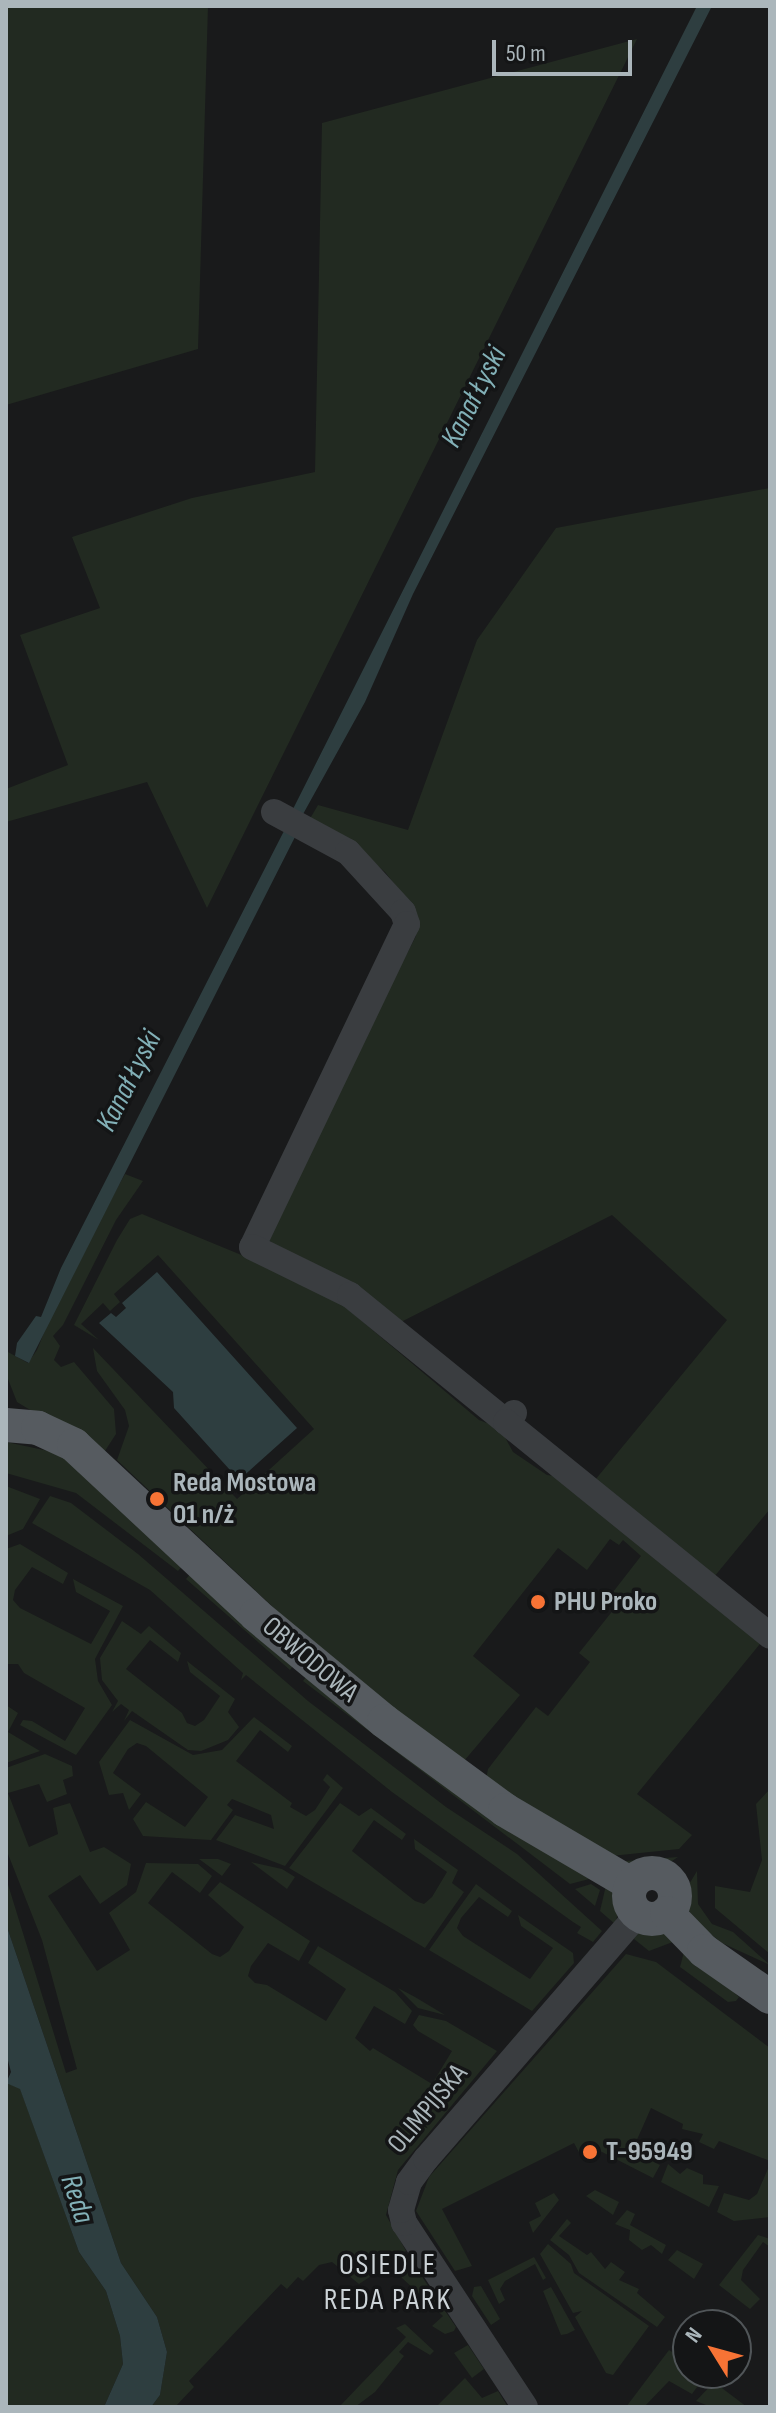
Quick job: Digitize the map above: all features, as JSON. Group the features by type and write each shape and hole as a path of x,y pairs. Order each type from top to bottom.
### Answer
{"main road":[{"name":"OBWODOWA","path":"6,1425 38,1428 74,1445 236,1597 384,1721 505,1810 645,1904 704,1951 770,1997"}],"street":[{"path":"274,812 348,852 403,912 407,924 252,1247 350,1295 510,1417 770,1636"},
{"name":"OLIMPIJSKA","path":"525,2407 404,2223 401,2210 416,2171 645,1904"}],"shaded area":[{"path":"6,6 208,6 198,349 6,405"},
{"path":"637,39 207,908 147,782 6,822 6,789 68,765 20,635 100,608 72,537 192,498 315,472 322,123"},
{"path":"770,488 770,1509 714,1577 595,1480 727,1320 612,1215 399,1323 283,1257 270,1241 270,1221 416,936 411,905 385,872 344,837 308,822 318,805 408,830 477,640 556,528"},
{"path":"125,1174 143,1181 116,1220 63,1325 53,1336 60,1346 54,1360 61,1367 74,1362 114,1409 116,1434 103,1454 17,1402 6,1374 6,1356 8,1352 28,1363 37,1350 62,1289"},
{"path":"142,1214 324,1289 479,1420 500,1428 513,1452 547,1475 568,1478 764,1639 637,1794 692,1835 679,1849 611,1856 486,1779 488,1769 536,1707 548,1716 590,1662 579,1653 622,1599 613,1592 641,1556 623,1540 619,1545 610,1539 587,1570 558,1548 473,1656 520,1695 464,1761 364,1693 117,1460 129,1426 125,1410 97,1371 93,1348 237,1499 314,1429 158,1255 114,1294 120,1302 110,1311 103,1303 81,1324 99,1340 74,1325 117,1240 130,1219"},
{"path":"6,1442 63,1454 184,1564 178,1571 76,1493 6,1473"},
{"path":"6,1486 40,1499 23,1529 6,1536"},
{"path":"50,1496 71,1503 138,1554 308,1701 446,1807 517,1854 602,1931 593,1942 577,1933 581,1927 392,1792 246,1675 241,1680 243,1673 150,1590 32,1523"},
{"path":"20,1544 68,1573 63,1584 32,1567 15,1590 13,1600 20,1608 91,1644 110,1611 76,1592 73,1579 123,1606 95,1659 98,1681 112,1705 76,1755 20,1725 23,1720 32,1721 65,1741 85,1708 24,1673 18,1664 6,1664 6,1549"},
{"path":"193,1571 296,1662 290,1670 186,1579"},
{"path":"122,1621 141,1634 149,1626 181,1653 178,1662 150,1640 126,1669 182,1713 187,1723 195,1726 204,1720 220,1696 190,1672 187,1661 235,1699 228,1712 239,1727 228,1740 201,1751 188,1750 132,1711 124,1721 129,1710 121,1704 112,1712 118,1701 102,1680 100,1658"},
{"path":"309,1673 597,1877 570,1884 303,1681"},
{"path":"6,1705 18,1713 8,1732 40,1751 6,1763"},
{"path":"254,1717 292,1746 288,1752 260,1730 236,1761 292,1803 290,1807 306,1816 315,1810 330,1787 323,1780 327,1774 343,1788 285,1866 216,1840 235,1815 274,1829 271,1815 232,1799 227,1805 233,1810 211,1840 143,1836 133,1819 146,1802 185,1827 208,1797 146,1746 137,1743 128,1749 113,1773 141,1794 129,1810 123,1793 109,1795 99,1762 130,1720 193,1755 222,1750"},
{"path":"45,1754 72,1766 73,1776 63,1780 67,1794 47,1802 39,1784 8,1793 29,1847 58,1834 53,1808 70,1803 90,1852 104,1847 131,1864 127,1885 100,1904 80,1875 48,1896 97,1971 130,1950 109,1913 136,1892 146,1863 198,1864 212,1876 200,1893 172,1872 148,1903 212,1954 220,1957 229,1951 244,1927 208,1895 220,1882 310,1941 299,1961 268,1943 251,1966 248,1976 255,1983 267,1985 326,2021 346,1989 308,1963 318,1946 395,1992 412,2011 405,2024 374,2006 355,2038 370,2051 373,2048 432,2084 452,2051 418,2031 413,2025 419,2015 446,2021 497,2051 398,2170 386,2215 406,2251 384,2261 379,2257 370,2267 376,2273 359,2284 332,2262 319,2265 303,2281 298,2277 287,2289 281,2284 189,2381 194,2387 175,2407 151,2407 160,2395 167,2352 157,2317 121,2263 6,1924 6,1878 66,2073 77,2069 42,1940 6,1849 6,1768"},
{"path":"770,1789 770,1954 715,1908 715,1886 750,1892 762,1860 756,1804"},
{"path":"340,1803 359,1816 371,1808 406,1834 402,1840 374,1820 352,1851 415,1901 424,1904 432,1897 447,1872 415,1849 414,1839 458,1870 452,1883 464,1892 425,1948 289,1868"},
{"path":"678,1857 666,1865 629,1868 625,1861"},
{"path":"199,1859 218,1859 231,1864 222,1876"},
{"path":"251,1862 282,1869 295,1877 287,1889"},
{"path":"697,1871 698,1904 712,1924 733,1932 770,1965 722,1943 699,1925 689,1911 688,1886"},
{"path":"607,1881 621,1902 615,1924 600,1911"},
{"path":"476,1884 512,1911 508,1917 479,1897 461,1918 457,1928 463,1936 530,1979 553,1948 521,1926 518,1915 573,1953 574,1963 532,2011 429,1950"},
{"path":"591,1884 600,1890 595,1906 575,1889"},
{"path":"653,1926 678,1940 649,1951 634,1939 639,1930"},
{"path":"685,1948 739,1997 736,2001 728,2002 680,1967"},
{"path":"626,1954 656,1962 770,2048 770,2161 719,2141 714,2149 699,2142 703,2134 682,2129 683,2124 651,2108 632,2151 660,2165 653,2178 600,2151 595,2159 596,2151 587,2146 581,2156 574,2143 442,2209 472,2266 455,2271 416,2211 429,2177"},
{"path":"398,1988 415,1997 445,2015 418,2008"},
{"path":"6,2083 20,2088 79,2252 106,2291 120,2336 123,2364 104,2407 6,2407"},
{"path":"668,2164 680,2174 687,2168 703,2175 703,2184 719,2186 709,2207 661,2182"},
{"path":"770,2164 770,2217 734,2221 717,2212 724,2193 749,2200 757,2194"},
{"path":"595,2190 619,2202 613,2215 586,2196"},
{"path":"554,2193 559,2200 533,2233 529,2222 541,2216 535,2203"},
{"path":"627,2210 635,2214 630,2225 666,2245 662,2254 651,2245 642,2250 629,2240 630,2230 615,2224"},
{"path":"567,2219 571,2223 559,2236 587,2255 591,2252 605,2269 611,2262 625,2272 619,2280 639,2289 637,2293 665,2317 657,2327 579,2273 569,2255 550,2240"},
{"path":"758,2235 770,2239 770,2247 763,2242 743,2270 741,2280 760,2299 750,2309 719,2285"},
{"path":"548,2244 571,2264 574,2273 649,2326 613,2375 606,2373 575,2317 582,2311 573,2313 540,2254"},
{"path":"677,2250 703,2264 694,2279 668,2260"},
{"path":"408,2256 456,2327 454,2331 445,2334 432,2326 443,2316 388,2265"},
{"path":"534,2257 546,2278 543,2280 535,2264 505,2281 500,2289 505,2300 499,2304 488,2280"},
{"path":"481,2286 500,2319 491,2325 472,2296 474,2287"},
{"path":"551,2287 575,2330 567,2334 561,2335 543,2291"},
{"path":"405,2324 434,2351 430,2355 408,2342 399,2352 404,2356 375,2392 355,2407 339,2407 406,2337 396,2328"},
{"path":"468,2345 484,2369 472,2378 454,2353"},
{"path":"669,2350 672,2352 672,2383 669,2381 644,2407 626,2407"},
{"path":"465,2378 482,2398 498,2391 508,2407 436,2407"},
{"path":"707,2389 723,2389 747,2407 711,2407 696,2401"}],"water":[{"path":"697,6 712,6 413,594 365,702 302,816 292,811"},
{"path":"285,829 296,835 29,1363 15,1356 17,1343 36,1316 41,1317 61,1268"},
{"path":"157,1272 297,1428 239,1480 174,1408 173,1392 99,1323 111,1313 116,1317 126,1308 122,1303"},
{"name":"Reda","path":"6,1924 121,2263 157,2317 167,2352 160,2395 151,2407 104,2407 123,2364 120,2336 106,2291 79,2252 20,2089 6,2083 11,2072 6,2053"}],"place":[{"name":"Reda Mostowa 01 n/ż","path":"157,1499"},
{"name":"PHU Proko","path":"538,1602"},
{"name":"T-95949","path":"590,2152"}],"district":[{"name":"OSIEDLE REDA PARK","path":"388,2282"}],"water label":[{"name":"Kanał Łyski","path":"474,397"},
{"name":"Kanał Łyski","path":"129,1081"}]}
